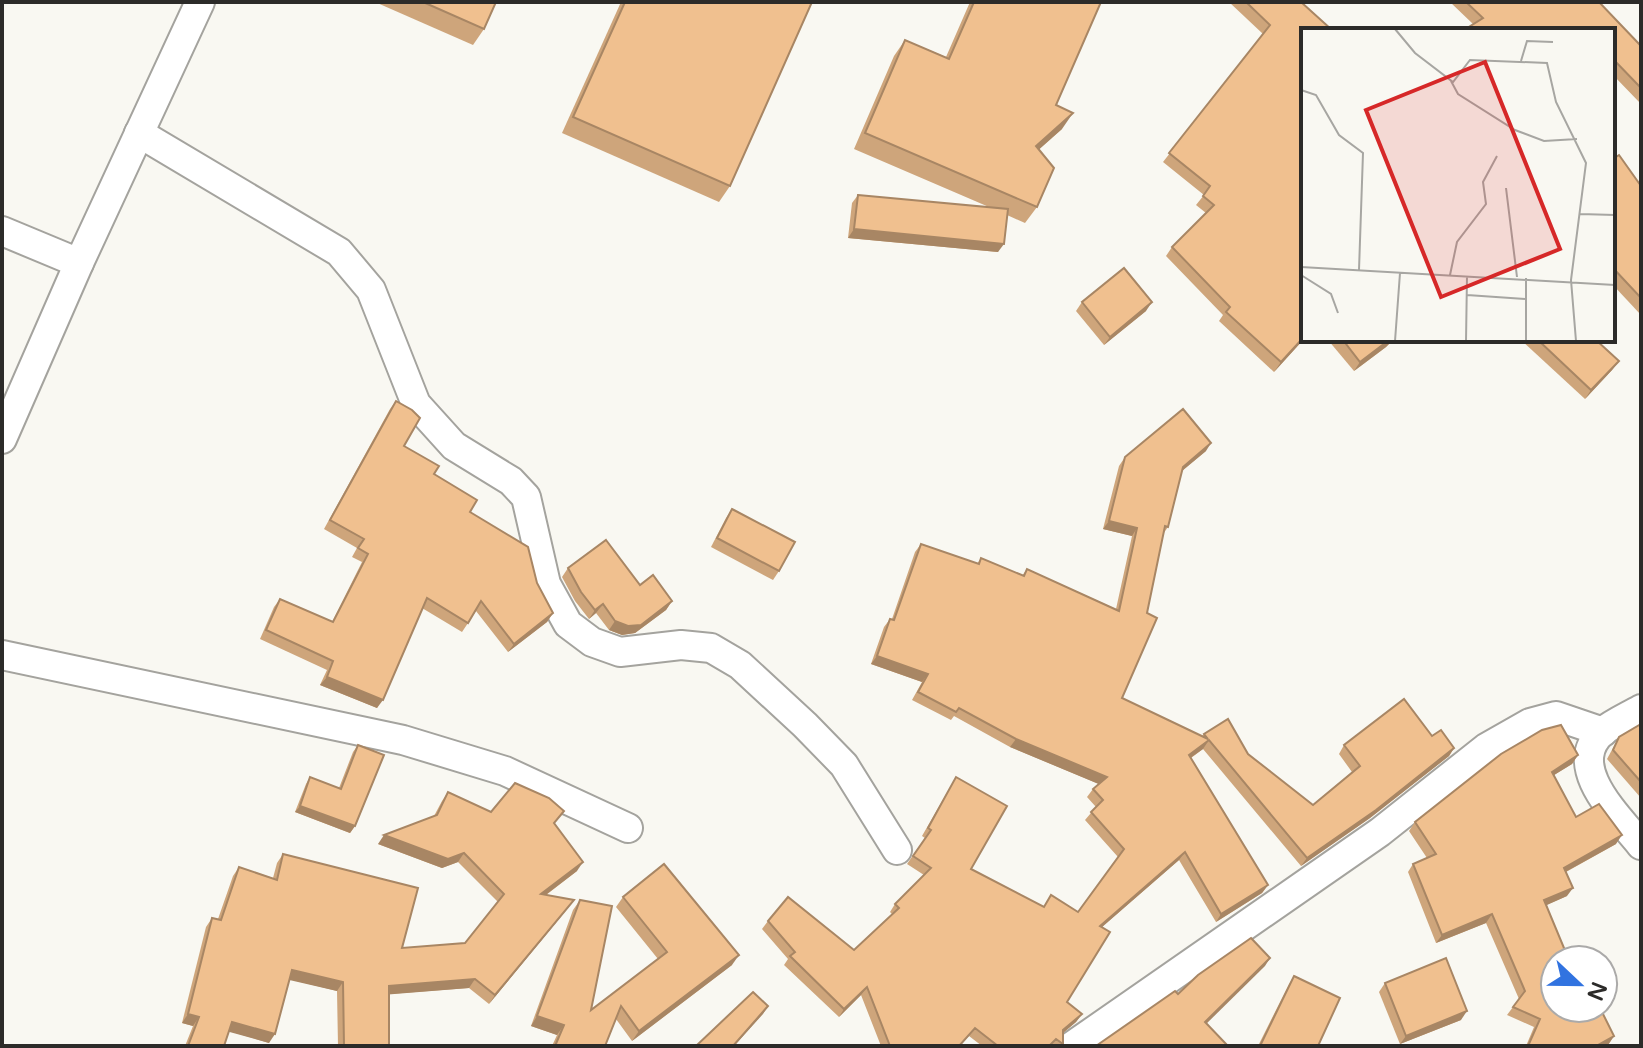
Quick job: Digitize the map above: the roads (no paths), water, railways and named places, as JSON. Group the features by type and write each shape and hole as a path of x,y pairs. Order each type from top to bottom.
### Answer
{"street":[{"path":"2,439 79,263 200,2"},
{"path":"139,133 339,252 371,290 416,404 454,446 511,481 526,497 546,584 568,624 592,642 620,652 681,645 711,648 740,665 844,765 897,850"},
{"path":"2,231 79,263"},
{"path":"2,655 403,740 505,771 628,828"},
{"path":"1641,709 1603,732 1591,748 1589,762 1601,795 1641,845"},
{"path":"1072,1046 1380,832 1497,742 1530,723 1556,716 1603,732"}]}
